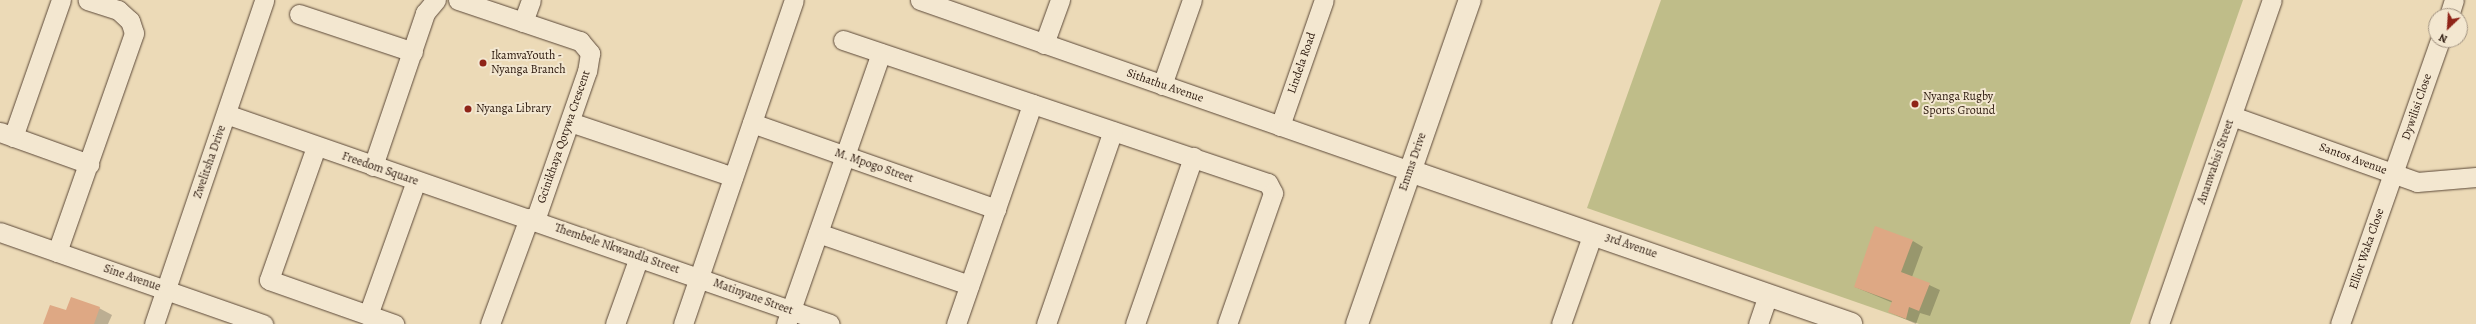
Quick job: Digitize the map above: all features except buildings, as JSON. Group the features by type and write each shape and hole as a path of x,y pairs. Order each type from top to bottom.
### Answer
{"street":[{"path":"61,0 6,135 89,164"},
{"path":"57,252 134,33 130,21 118,10 88,0"},
{"name":"Zwelitsha Drive","path":"154,324 264,0"},
{"path":"373,166 425,13 436,0"},
{"name":"Gcinikhaya Qotywa Crescent","path":"458,0 580,41 590,53 570,122 490,324"},
{"path":"523,22 531,0"},
{"path":"683,324 794,0"},
{"path":"1044,44 1060,0"},
{"path":"1162,85 1192,0"},
{"name":"Lindela Road","path":"1280,126 1324,0"},
{"name":"Emms Drive","path":"1357,324 1470,0"},
{"name":"Ananwabisi Street","path":"2159,324 2272,0"},
{"name":"Sithathu Avenue","path":"925,1 1044,44 1410,171"},
{"path":"299,14 413,52"},
{"path":"843,40 1113,131 1263,179 1273,191 1227,324"},
{"name":"Dywilisi Close","path":"2393,174 2437,48"},
{"path":"788,317 881,52"},
{"path":"956,324 1032,104"},
{"name":"Freedom Square","path":"226,114 316,147 532,219"},
{"name":"Santos Avenue","path":"2232,116 2393,174 2432,183 2476,178"},
{"path":"570,122 733,177"},
{"name":"M. Mpogo Street","path":"752,123 996,209"},
{"path":"1046,324 1113,131"},
{"path":"316,147 269,280 394,324"},
{"path":"1135,324 1192,156"},
{"name":"3rd Avenue","path":"1410,171 1593,233 1851,324"},
{"name":"Elliot Waka Close","path":"2340,324 2393,174"},
{"path":"368,315 416,181"},
{"name":"Thembele Nkwandla Street","path":"532,219 699,278"},
{"name":"Sine Avenue","path":"0,232 263,324"},
{"path":"818,233 969,285"},
{"path":"1561,324 1593,233"},
{"path":"615,324 639,257"},
{"name":"Matinyane Street","path":"699,278 788,317 830,324"},
{"path":"1758,324 1768,295"}],"shaded area":[{"name":"Nyanga Rugby Sports Ground","path":"1661,0 2243,0 2130,324 1919,324 1587,208"}],"place":[{"name":"IkamvaYouth - Nyanga Branch","path":"483,63"},
{"name":"Nyanga Rugby Sports Ground","path":"1915,104"},
{"name":"Nyanga Library","path":"468,109"}]}
